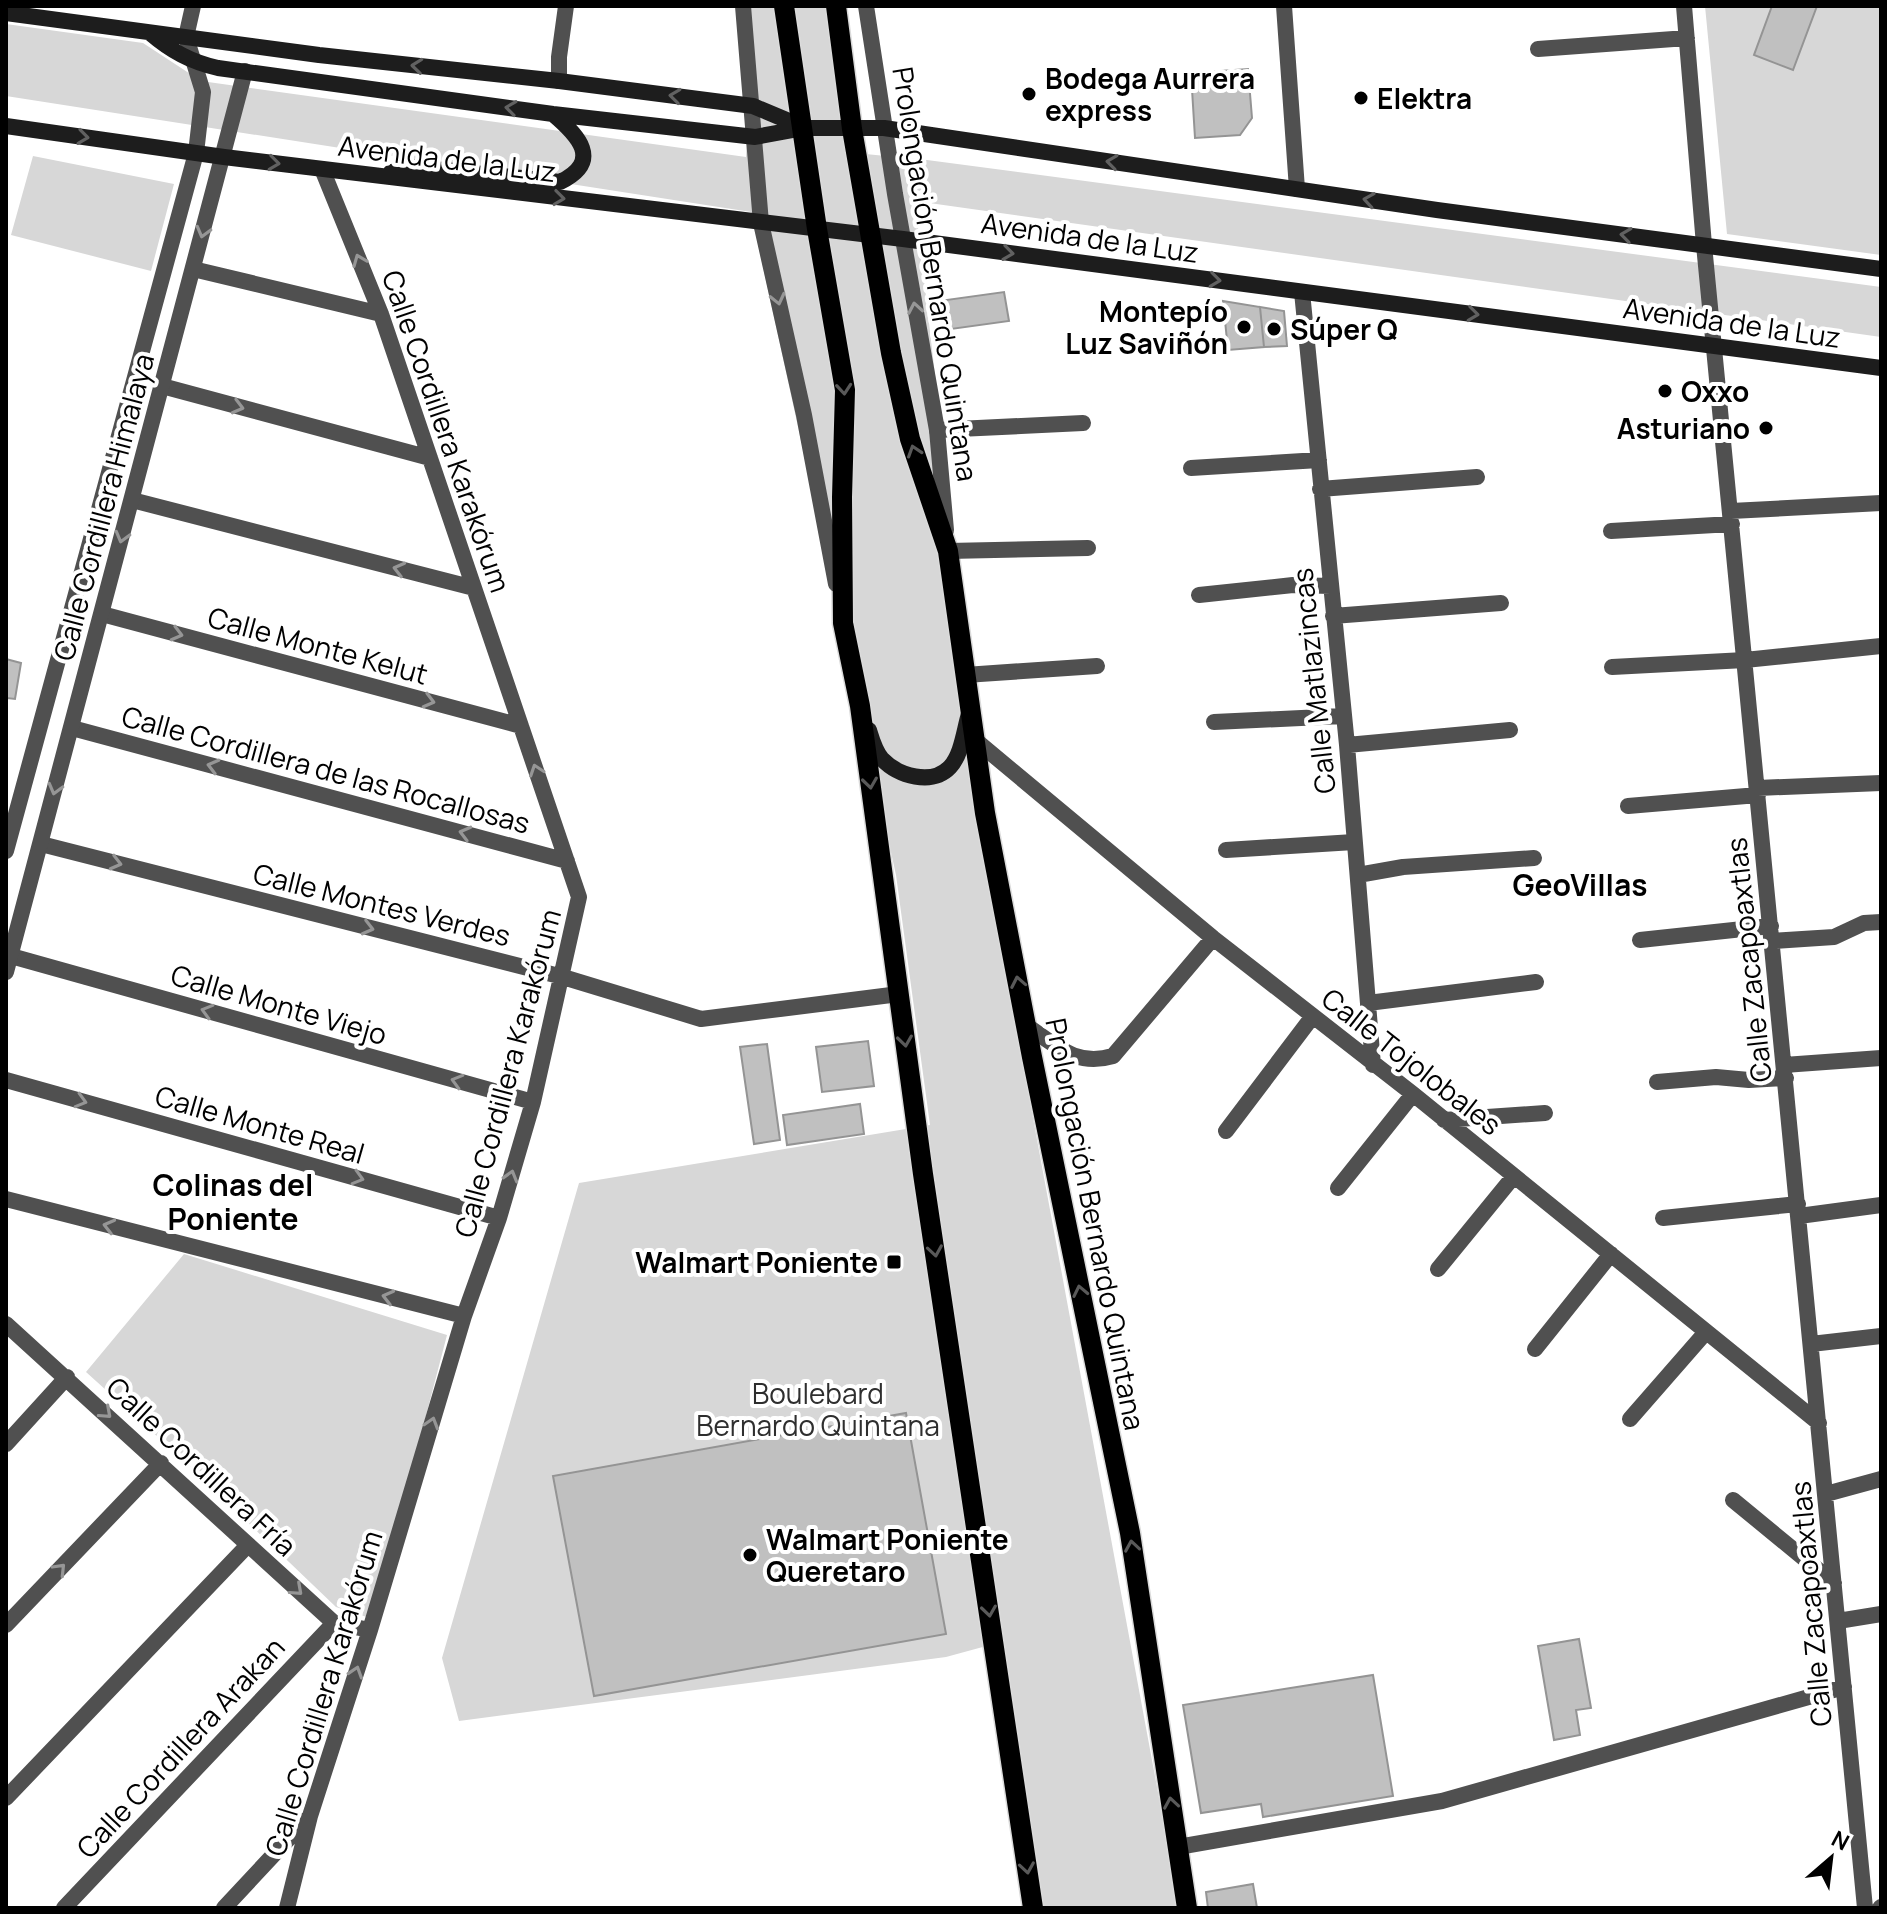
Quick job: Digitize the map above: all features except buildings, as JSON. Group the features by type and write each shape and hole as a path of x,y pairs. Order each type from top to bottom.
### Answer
{"main road":[{"path":"784,6 845,390 843,623 860,706 923,1174 1033,1908"},
{"name":"Prolongación Bernardo Quintana","path":"836,6 870,235 910,439 948,551 969,714 1027,1026 1130,1533 1187,1908"},
{"name":"Avenida de la Luz","path":"6,13 319,55 753,106 804,128"},
{"name":"Avenida de la Luz","path":"150,33 166,47 195,63 553,114 755,137 804,128 884,128 1297,189 1881,269"},
{"path":"373,175 416,167 560,182 577,169 583,153 577,135 553,114"},
{"name":"Avenida de la Luz","path":"6,126 224,157 903,239 1881,368"},
{"path":"860,706 876,751 882,759 896,770 926,778 943,772 955,760 969,714"}],"street":[{"path":"186,37 193,6"},
{"path":"559,81 566,6"},
{"path":"743,6 761,223 804,415 843,623"},
{"name":"Prolongación Bernardo Quintana","path":"866,6 937,430 948,551"},
{"path":"1284,6 1297,189"},
{"name":"Calle Zacapoaxtlas","path":"1684,6 1704,245 1865,1908"},
{"name":"Calle Cordillera Himalaya","path":"6,848 196,153 203,92 186,37"},
{"path":"1538,49 1687,38"},
{"name":"Calle Cordillera Himalaya","path":"8,964 245,71"},
{"name":"Calle Cordillera Karakórum","path":"287,1908 310,1816 533,1102 579,897 381,314 322,169"},
{"path":"193,269 381,314"},
{"name":"Calle Matlazincas","path":"1302,292 1347,745 1373,1065"},
{"path":"162,386 430,458"},
{"path":"937,430 1083,423"},
{"path":"1191,468 1319,460"},
{"path":"1320,489 1477,477"},
{"path":"132,500 474,588"},
{"path":"1611,531 1881,503"},
{"path":"948,551 1088,548"},
{"path":"1199,595 1293,585 1331,586"},
{"path":"1333,616 1501,603"},
{"name":"Calle Monte Kelut","path":"102,614 521,726"},
{"path":"1612,667 1745,660 1881,646"},
{"path":"965,675 1097,666"},
{"path":"1214,722 1343,716"},
{"name":"Calle Cordillera de las Rocallosas","path":"72,728 567,861"},
{"path":"1347,745 1510,730"},
{"name":"Calle Tojolobales","path":"974,739 1213,938 1413,1094 1819,1423"},
{"path":"1628,806 1881,783"},
{"path":"1226,850 1354,842"},
{"name":"Calle Montes Verdes","path":"41,844 563,977 701,1019 899,994"},
{"path":"1358,875 1403,867 1534,858"},
{"path":"1640,940 1772,934 1834,937 1864,923 1881,922"},
{"path":"1027,1026 1077,1059 1096,1061 1113,1056 1213,938"},
{"name":"Calle Monte Viejo","path":"8,964 533,1102"},
{"path":"1368,1003 1536,982"},
{"path":"1226,1131 1313,1016"},
{"path":"1657,1082 1716,1077 1749,1080 1881,1058"},
{"name":"Calle Monte Real","path":"6,1080 499,1218"},
{"path":"1338,1188 1413,1094"},
{"path":"1444,1120 1545,1113"},
{"path":"1438,1269 1514,1176"},
{"path":"6,1199 464,1316"},
{"path":"1663,1218 1881,1205"},
{"path":"1535,1349 1611,1254"},
{"name":"Calle Cordillera Fría","path":"6,1324 334,1623"},
{"path":"1630,1419 1706,1332"},
{"path":"1811,1344 1881,1336"},
{"path":"6,1444 67,1377"},
{"path":"6,1625 161,1463"},
{"path":"1826,1494 1881,1479"},
{"path":"1733,1500 1834,1583"},
{"path":"6,1798 248,1545"},
{"path":"1838,1621 1881,1614"},
{"path":"334,1623 370,1630"},
{"name":"Calle Cordillera Arakan","path":"64,1908 334,1623"},
{"path":"1178,1847 1442,1801 1844,1687"},
{"path":"224,1908 310,1816"}],"green space":[{"name":"Boulebard Bernardo Quintana","path":"750,6 831,6 855,153 1881,287 1881,337 915,201 1000,940 1177,1908 1043,1908 1001,1642 946,1657 459,1721 442,1658 579,1183 930,1125 896,875 751,212 6,96 6,24 143,43 201,81 746,157"},
{"path":"1705,6 1881,6 1881,255 1727,234"},
{"path":"33,156 174,184 151,271 11,235"},
{"path":"184,1254 447,1335 373,1619 336,1607 86,1372"}],"place":[{"name":"Bodega Aurrera express","path":"1029,94"},
{"name":"Elektra","path":"1361,98"},
{"name":"Montepío Luz Saviñón","path":"1244,327"},
{"name":"Súper Q","path":"1274,329"},
{"name":"Oxxo","path":"1665,391"},
{"name":"Asturiano","path":"1766,428"},
{"name":"Walmart Poniente","path":"894,1262"},
{"name":"Walmart Poniente Queretaro","path":"750,1555"}],"district":[{"name":"GeoVillas","path":"1580,884"},
{"name":"Colinas del Poniente","path":"233,1201"}]}
